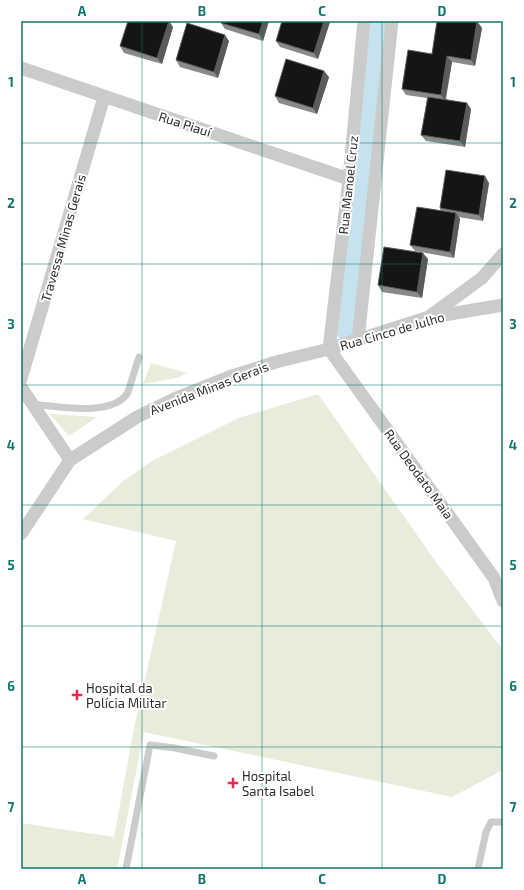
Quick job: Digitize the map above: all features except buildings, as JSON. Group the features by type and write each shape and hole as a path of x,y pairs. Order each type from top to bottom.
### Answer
{"street":[{"name":"Rua Manoel Cruz","path":"329,349 350,179 364,21"},
{"name":"Rua Manoel Cruz","path":"358,340 392,21"},
{"name":"Rua Piauí","path":"21,68 104,98 350,179"},
{"name":"Travessa Minas Gerais","path":"21,378 104,98"},
{"path":"426,318 482,278 503,254"},
{"name":"Rua Cinco de Julho","path":"329,349 426,318 503,305"},
{"name":"Avenida Minas Gerais","path":"21,534 70,460 137,417 174,399 236,375 276,362 329,349"},
{"name":"Rua Deodato Maia","path":"329,349 498,579 503,601"},
{"path":"21,387 70,460"}],"lane":[{"path":"31,404 95,408 114,405 120,402 128,392 139,357"},
{"path":"126,869 150,745 176,748 214,756"},
{"path":"478,869 486,832 491,822 503,822"}],"green space":[{"path":"151,363 187,373 177,378 143,384"},
{"path":"318,394 436,562 503,650 503,770 452,797 144,732 117,869 21,869 21,823 114,837 134,728 176,541 83,519 122,482 152,461 239,418"},
{"path":"50,414 97,417 69,436"}],"waterway":[{"path":"345,332 379,21"}],"place":[{"name":"Hospital da Polícia Militar","path":"77,695"},
{"name":"Hospital Santa Isabel","path":"233,783"}]}
